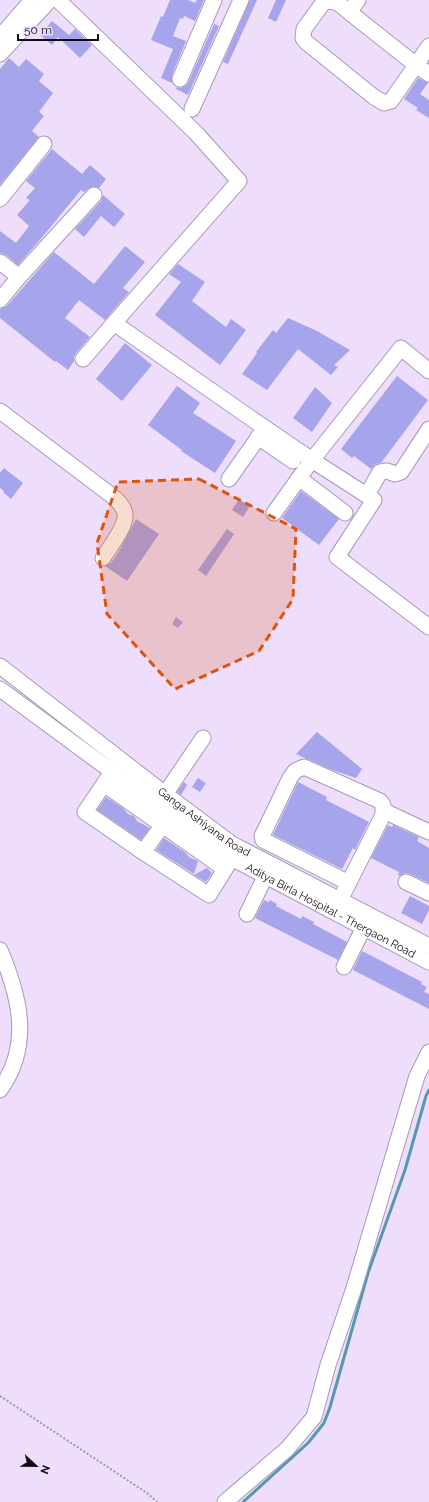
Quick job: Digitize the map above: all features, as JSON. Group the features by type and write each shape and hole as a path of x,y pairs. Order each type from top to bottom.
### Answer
{"street":[{"path":"0,37 32,0"},
{"path":"0,54 50,0"},
{"path":"58,0 196,133 239,181 82,359"},
{"path":"180,79 214,0"},
{"path":"192,109 241,0"},
{"path":"349,12 358,0"},
{"path":"429,46 416,65 391,101 384,103 374,97 303,38 304,29 323,3 330,1 338,3 416,65 429,74"},
{"path":"0,199 44,144"},
{"path":"0,300 94,195"},
{"path":"0,262 19,277"},
{"path":"114,323 261,432 293,461"},
{"path":"274,513 312,460 401,348 429,371"},
{"path":"0,411 111,495 123,507 126,515 124,524 103,558"},
{"path":"429,429 401,472 395,474 387,470 380,472 371,497 337,557 429,627"},
{"path":"261,432 312,460 371,497"},
{"path":"229,479 261,432"},
{"path":"299,478 345,513"},
{"name":"Ganga Ashiyana Road","path":"0,666 165,794 170,815 232,844 336,906 429,946"},
{"name":"Aditya Birla Hospital - Thergaon Road","path":"0,689 200,838 228,864 265,876 336,906 363,929 429,962"},
{"path":"165,794 203,738"},
{"path":"336,906 349,883 383,815 383,805 380,801 304,766 295,771 290,778 262,836 263,840 349,883"},
{"path":"112,772 85,812 209,896 228,864"},
{"path":"104,784 170,815 143,852"},
{"path":"384,811 429,832"},
{"path":"247,914 265,876"},
{"path":"406,882 429,893"},
{"path":"344,967 363,929"},
{"path":"0,950 7,966 18,1003 21,1034 16,1058 6,1082 0,1090"},
{"path":"225,1502 287,1449 314,1417 328,1366 354,1288 417,1076 429,1052"}],"path":[{"path":"0,1396 147,1493 157,1502"}],"highlighted area":[{"path":"199,479 296,529 293,599 259,651 175,689 107,614 97,543 118,482"}],"building":[{"path":"170,0 188,0 195,3 197,0 204,0 195,21 184,16 183,19 180,18 173,36 186,41 172,75 172,83 161,78 173,49 151,40 161,16 163,17"},
{"path":"250,0 257,0 228,64 223,62"},
{"path":"276,0 286,0 276,22 268,18"},
{"path":"52,21 69,35 75,29 92,45 80,58 58,37 52,45 40,35"},
{"path":"214,24 219,26 188,95 176,89 177,87 181,88 185,86 188,83"},
{"path":"9,58 19,67 26,59 44,74 39,81 53,93 39,112 44,116 32,131 39,137 0,185 0,69"},
{"path":"418,78 428,83 420,94 429,100 429,118 416,110 418,108 404,99"},
{"path":"52,149 82,174 90,165 106,179 99,188 91,187 84,192 81,190 18,265 6,255 0,253 0,231 16,243 29,226 17,215 30,200 26,198 35,188 26,181"},
{"path":"103,195 125,214 114,227 101,216 84,237 75,229 101,201"},
{"path":"125,246 145,262 123,288 129,292 105,320 79,300 65,318 90,337 76,353 74,361 68,370 56,361 55,362 0,318 0,309 7,306 54,252 94,284"},
{"path":"178,264 205,282 192,301 226,327 231,319 246,330 220,365 155,315 181,282 169,274"},
{"path":"288,318 317,331 350,350 334,365 338,367 331,375 298,349 267,390 242,374 257,353 256,352 273,330 276,333"},
{"path":"125,343 152,365 122,401 96,379"},
{"path":"397,376 428,400 381,463 375,464 371,469 354,456 352,458 341,449"},
{"path":"177,386 200,403 193,413 236,441 215,473 181,451 182,450 148,425"},
{"path":"315,387 332,403 312,432 293,418"},
{"path":"4,468 23,483 11,499 0,488 0,473"},
{"path":"301,491 339,519 319,545 282,518"},
{"path":"239,499 250,506 243,517 232,510"},
{"path":"136,519 159,534 127,581 105,566 111,563 121,548"},
{"path":"227,529 234,534 206,576 198,570"},
{"path":"176,617 183,622 178,628 172,624"},
{"path":"317,732 362,769 356,778 332,770 296,754"},
{"path":"198,778 206,783 200,792 192,787"},
{"path":"184,782 187,785 181,795 177,792"},
{"path":"298,782 327,797 326,800 369,822 355,850 353,848 342,869 273,835"},
{"path":"106,797 123,808 128,814 134,816 137,821 150,828 141,840 97,810"},
{"path":"388,825 392,827 393,825 419,837 417,841 429,848 429,883 410,874 405,873 399,876 399,872 371,858"},
{"path":"164,838 186,853 189,857 198,861 194,874 156,850"},
{"path":"207,868 212,873 206,882 194,875"},
{"path":"410,896 429,906 429,910 422,924 401,913"},
{"path":"264,900 269,902 270,900 277,904 276,906 301,919 302,916 314,922 313,924 347,942 338,960 255,918"},
{"path":"362,951 422,982 421,984 427,987 424,992 429,994 429,1009 353,970"}],"waterway":[{"path":"243,1502 308,1443 324,1423 330,1407 368,1273 405,1170 429,1090"}]}
